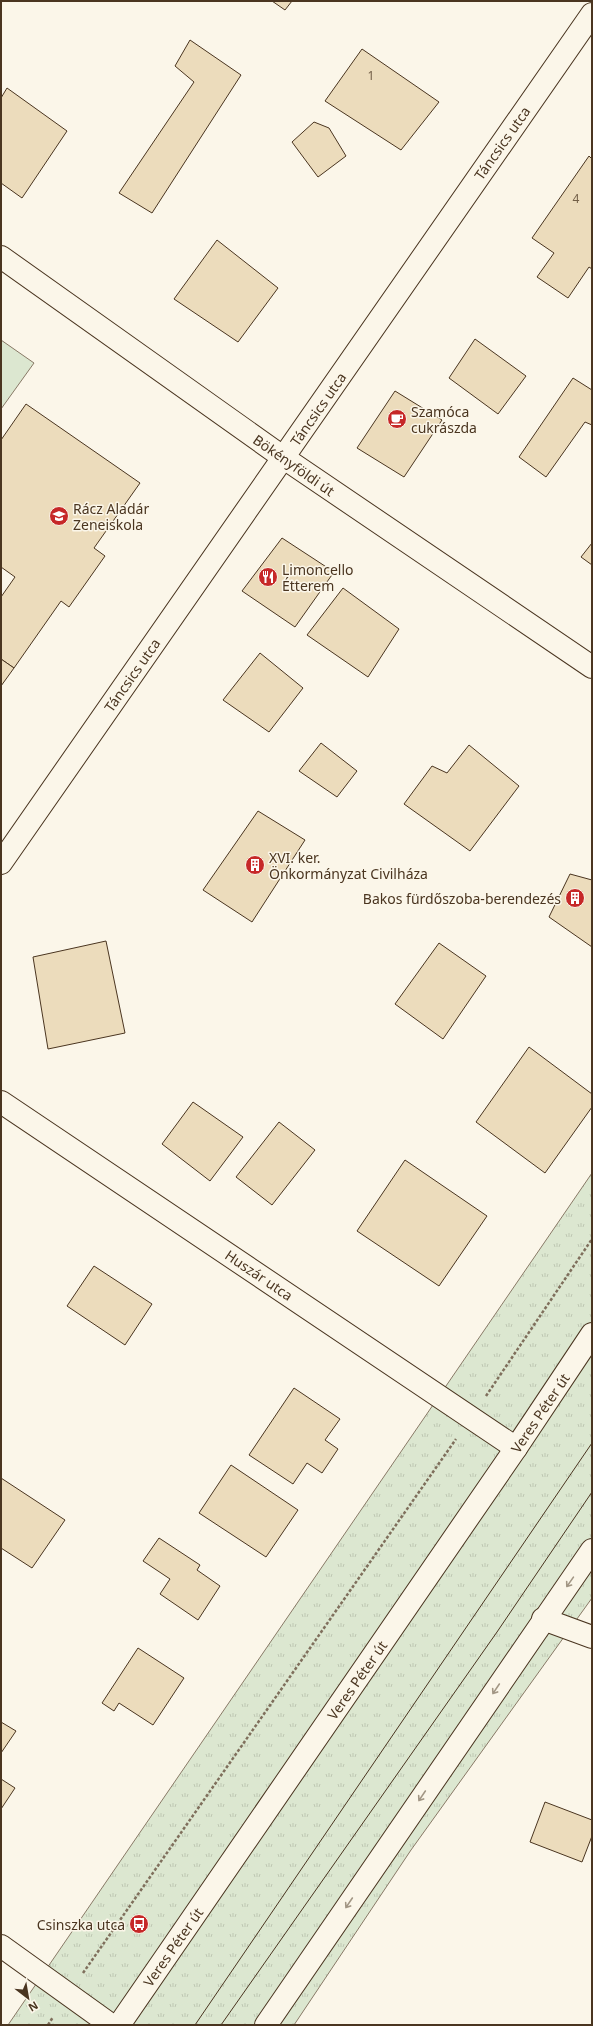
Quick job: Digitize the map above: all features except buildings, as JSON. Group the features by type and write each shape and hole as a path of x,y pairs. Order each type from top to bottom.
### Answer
{"street":[{"name":"Táncsics utca","path":"1,863 592,14"},
{"name":"Bökényföldi út","path":"1,257 284,458 592,667"},
{"name":"Huszár utca","path":"1,1102 516,1448"},
{"name":"Veres Péter út","path":"119,2025 516,1448 592,1334"},
{"path":"266,2025 543,1619 592,1550"},
{"path":"543,1619 592,1637"},
{"path":"1,1946 111,2025"}],"path":[{"path":"48,2025 471,1418 592,1239"}],"green space":[{"path":"1,340 34,363 1,409"},
{"path":"592,1173 592,1598 411,1850 294,2025 8,2025"}],"tram line":[{"path":"195,2025 592,1443"},
{"path":"221,2025 497,1632 592,1492"}],"place":[{"name":"Szamóca cukrászda","path":"397,419"},
{"name":"Rácz Aladár Zeneiskola","path":"59,516"},
{"name":"Limoncello Étterem","path":"268,577"},
{"name":"XVI. ker. Önkormányzat Civilháza","path":"255,865"},
{"name":"Bakos fürdőszoba-berendezés","path":"575,898"},
{"name":"Csinszka utca","path":"139,1924"}]}
